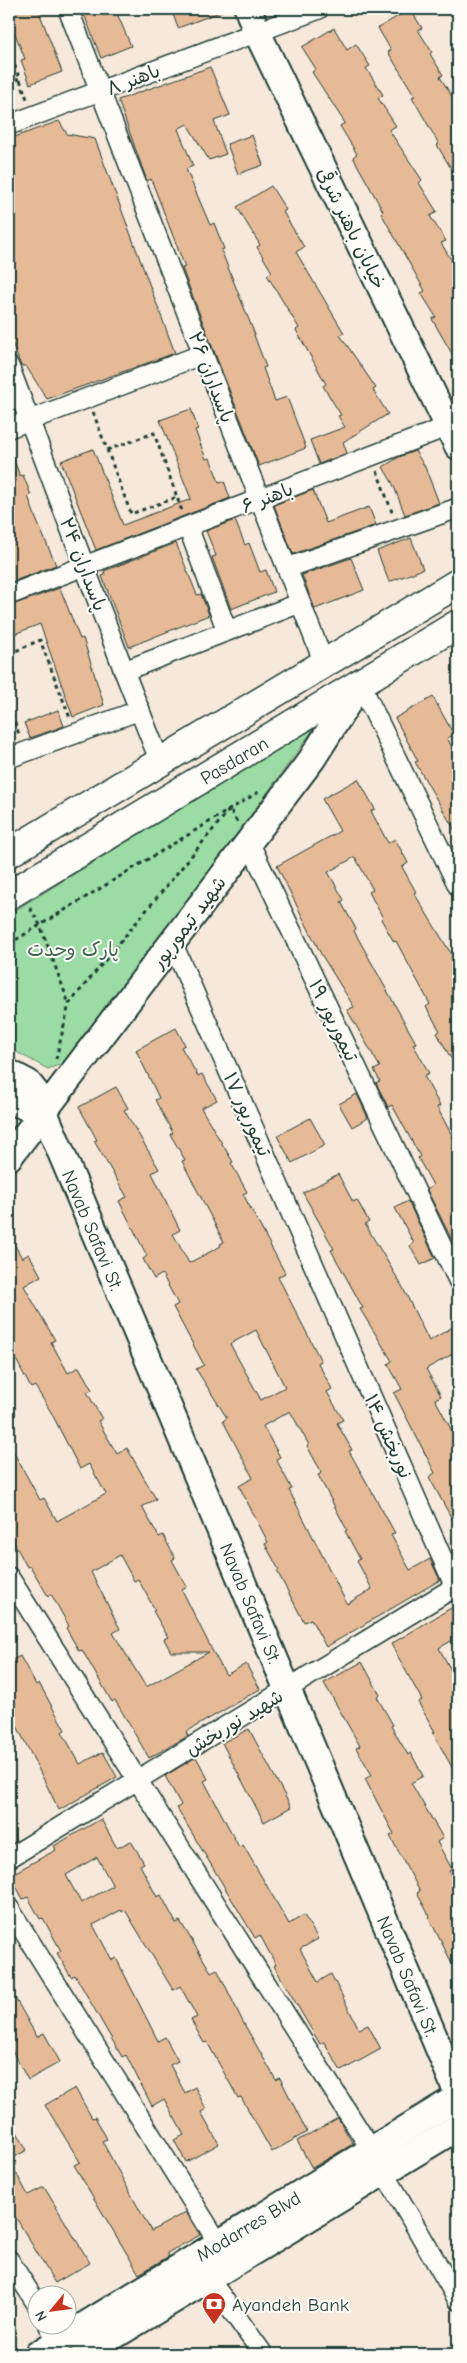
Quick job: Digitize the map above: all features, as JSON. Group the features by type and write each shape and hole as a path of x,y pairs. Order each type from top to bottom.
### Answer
{"main road":[{"name":"Pasdaran","path":"9,853 458,582"},
{"name":"Pasdaran","path":"14,892 458,624"}],"street":[{"name":"پاسداران ۲۶","path":"68,9 324,663"},
{"name":"باهنر ۸","path":"9,125 100,91 252,21 319,9"},
{"name":"خیابان باهنر شرقی","path":"252,21 453,436"},
{"path":"9,428 203,354"},
{"name":"پاسداران ۲۴","path":"9,366 160,762"},
{"name":"باهنر ۶","path":"9,595 372,456 453,436"},
{"path":"287,568 458,508"},
{"path":"188,528 227,631"},
{"path":"124,671 300,603"},
{"path":"360,683 458,886"},
{"name":"شهید تیمورپور","path":"9,1157 312,759 360,683"},
{"path":"17,754 140,710"},
{"name":"تیمورپور ۱۹","path":"248,842 458,1280"},
{"name":"تیمورپور ۱۷","path":"172,942 323,1286"},
{"name":"Navab Safavi St.","path":"9,1073 28,1083 36,1093 458,2096"},
{"path":"9,1100 43,1112"},
{"name":"نوربخش ۱۴","path":"323,1286 457,1589"},
{"path":"9,1578 378,2161 458,2300"},
{"name":"شهید نوربخش","path":"9,1858 287,1689 457,1589"},
{"path":"9,1908 219,2244"},
{"name":"Modarres Blvd","path":"84,2354 208,2279 378,2161 458,2096"},
{"name":"Modarres Blvd","path":"49,2340 219,2244 378,2161 458,2127"},
{"path":"9,2260 28,2290"},
{"path":"208,2279 262,2354"}],"path":[{"path":"9,51 33,116"},
{"path":"9,83 19,79"},
{"path":"88,398 131,514 177,497"},
{"path":"107,450 154,433 188,528"},
{"path":"372,456 398,529"},
{"path":"9,654 40,640 76,734"},
{"path":"9,707 17,754"},
{"path":"9,944 263,789"},
{"path":"55,1065 69,1004 230,809"},
{"path":"14,892 40,924 69,1004"}],"green space":[{"name":"پارک وحدت","path":"316,726 72,1060 48,1069 9,1048 9,914"}],"building":[{"path":"9,9 38,9 62,72 30,84 21,60 25,59 9,18"},
{"path":"82,9 115,9 131,46 101,58"},
{"path":"171,9 225,9 225,10 178,28"},
{"path":"410,9 422,28 418,30 432,52 430,54 443,75 440,77 458,106 458,180 412,97 415,96 388,52 391,50 378,28"},
{"path":"334,28 347,50 356,44 370,66 366,68 383,95 378,98 396,126 389,130 422,180 419,183 437,212 430,216 446,241 441,243 458,271 458,364 432,319 436,317 421,293 425,291 381,213 383,211 353,157 357,154 340,126 345,123 312,72 316,69 302,47"},
{"path":"210,67 230,115 214,121 226,154 209,160 187,124 178,129 193,166 186,169 210,225 214,223 224,249 221,250 255,335 266,367 263,368 275,401 287,397 306,448 259,466 182,268 185,267 151,179 147,181 118,100"},
{"path":"59,121 67,134 95,139 175,353 47,399 26,366 21,366 9,335 9,139"},
{"path":"252,135 263,165 238,174 227,144"},
{"path":"271,186 286,210 283,212 304,247 296,252 344,333 340,335 376,388 373,390 388,414 343,442 347,453 319,464 310,440 345,427 338,416 341,415 323,386 326,384 296,330 299,328 267,275 272,272 257,247 260,245 237,207"},
{"path":"191,409 198,429 195,430 206,459 210,458 219,482 224,481 230,498 96,550 61,461 93,449 123,525 191,499 160,420"},
{"path":"9,448 20,476 23,475 31,495 28,496 36,519 56,565 9,583"},
{"path":"415,451 425,467 439,503 405,515 393,484 383,467 399,457"},
{"path":"313,490 326,523 369,507 376,525 293,554 274,505"},
{"path":"235,520 245,545 249,543 260,572 266,570 274,592 231,609 212,557 216,556 206,531"},
{"path":"411,538 423,569 389,582 377,551"},
{"path":"176,543 197,595 201,594 209,615 129,647 102,576 105,575 104,571"},
{"path":"351,558 364,590 315,609 302,575"},
{"path":"60,588 80,639 83,638 104,705 73,717 40,624 9,636 9,606"},
{"path":"433,697 454,735 447,738 458,758 458,836 415,762 418,761 395,718"},
{"path":"58,710 64,726 30,738 24,723"},
{"path":"358,779 375,809 371,811 388,843 395,839 408,863 402,867 416,892 414,893 458,965 458,1071 437,1033 440,1031 426,1007 430,1004 396,941 394,942 381,919 383,918 369,892 373,890 355,857 328,872 344,900 341,902 356,929 354,931 416,1043 413,1044 429,1073 424,1076 440,1106 437,1107 458,1147 458,1237 452,1240 427,1190 433,1185 418,1158 420,1156 392,1105 388,1107 376,1083 380,1081 374,1070 380,1067 347,1010 354,1007 321,954 277,866 340,831 322,799"},
{"path":"176,1028 185,1045 181,1047 198,1076 202,1074 217,1100 201,1108 233,1162 231,1163 247,1192 243,1194 285,1273 278,1277 321,1361 318,1363 332,1389 327,1392 343,1420 337,1423 352,1450 349,1451 395,1533 391,1535 410,1570 430,1559 440,1580 326,1647 311,1619 304,1622 277,1571 279,1570 265,1544 268,1542 239,1486 253,1478 223,1421 227,1418 196,1369 204,1365 173,1307 178,1304 162,1274 154,1279 143,1259 147,1256 119,1201 127,1197 94,1141 97,1140 79,1107 116,1087 128,1108 124,1110 159,1169 152,1173 180,1230 173,1234 189,1263 221,1246 220,1244 224,1242 182,1161 185,1160 170,1134 173,1133 155,1100 159,1098 136,1050","holes":["256,1330 285,1387 261,1400 230,1344","290,1411 322,1473 318,1475 347,1530 345,1531 360,1559 357,1561 372,1589 347,1604 289,1490 292,1489 276,1459 280,1457 263,1426"]},
{"path":"357,1094 368,1118 352,1127 339,1104"},
{"path":"310,1118 325,1145 292,1163 277,1136"},
{"path":"338,1174 353,1202 357,1200 369,1222 365,1224 402,1286 429,1341 458,1324 458,1351 426,1369 441,1396 435,1399 452,1431 458,1428 458,1530 429,1477 435,1473 394,1393 402,1389 388,1364 392,1361 360,1309 363,1308 331,1250 334,1249 303,1193"},
{"path":"408,1201 435,1258 421,1265 410,1246 414,1243 395,1208"},
{"path":"9,1235 22,1258 29,1254 41,1276 24,1286 55,1340 51,1342 68,1373 79,1367 92,1390 87,1392 102,1419 98,1421 117,1454 127,1448 156,1499 142,1507 159,1537 163,1535 175,1558 172,1560 187,1587 182,1590 212,1650 226,1675 246,1664 260,1689 186,1732 188,1736 149,1758 115,1700 112,1702 82,1650 79,1651 66,1628 69,1626 51,1594 48,1596 30,1566 27,1567 9,1533 9,1444 40,1500 44,1498 57,1521 106,1494 89,1464 80,1469 51,1412 35,1386 31,1388 9,1346","holes":["120,1555 134,1581 138,1579 155,1610 153,1611 168,1637 164,1639 171,1652 209,1652 146,1687 113,1633 120,1629 91,1572"]},
{"path":"451,1608 458,1621 458,1637 439,1648 458,1683 458,1778 418,1702 422,1700 391,1644"},
{"path":"20,1656 36,1685 39,1683 65,1730 62,1732 80,1764 103,1752 117,1777 59,1810 14,1720 9,1723 9,1662"},
{"path":"362,1662 380,1695 377,1697 393,1725 391,1726 408,1755 411,1753 423,1776 411,1783 443,1838 437,1842 452,1869 449,1871 458,1888 458,1975 417,1893 420,1891 390,1836 394,1834 365,1779 372,1775 356,1748 360,1746 324,1683"},
{"path":"249,1729 291,1807 264,1822 222,1743"},
{"path":"196,1757 208,1779 204,1781 239,1847 243,1845 289,1924 304,1915 318,1939 300,1949 318,1982 331,1974 359,2029 368,2025 381,2049 341,2071 324,2042 320,2044 274,1966 276,1965 260,1935 255,1938 177,1808 181,1805 165,1776"},
{"path":"101,1819 117,1848 131,1841 144,1863 140,1865 157,1897 161,1895 176,1923 180,1921 211,1972 217,1969 243,2022 276,2080 280,2078 307,2132 272,2152 241,2097 238,2098 207,2042 204,2043 191,2020 197,2017 180,1986 173,1990 125,1910 122,1912 121,1910 93,1925 112,1960 116,1958 158,2041 165,2037 178,2061 170,2065 185,2093 195,2087 206,2109 201,2112 219,2144 186,2162 174,2140 184,2135 164,2099 152,2106 126,2055 122,2057 75,1975 71,1977 57,1953 61,1951 43,1918 40,1919 28,1897 23,1899 10,1875 56,1850 54,1846","holes":["97,1857 113,1886 81,1903 66,1875"]},
{"path":"9,1987 37,2037 44,2033 60,2062 28,2080 9,2045"},
{"path":"75,2088 92,2118 95,2117 107,2139 102,2141 151,2231 186,2212 200,2235 167,2253 169,2256 139,2274 74,2165 80,2162 45,2105"},
{"path":"9,2118 27,2150 9,2160"},
{"path":"338,2118 353,2144 312,2168 297,2141"},
{"path":"9,2160 28,2195 44,2187 90,2263 55,2283 9,2206"}],"place":[{"name":"Ayandeh Bank","path":"214,2325"}]}
